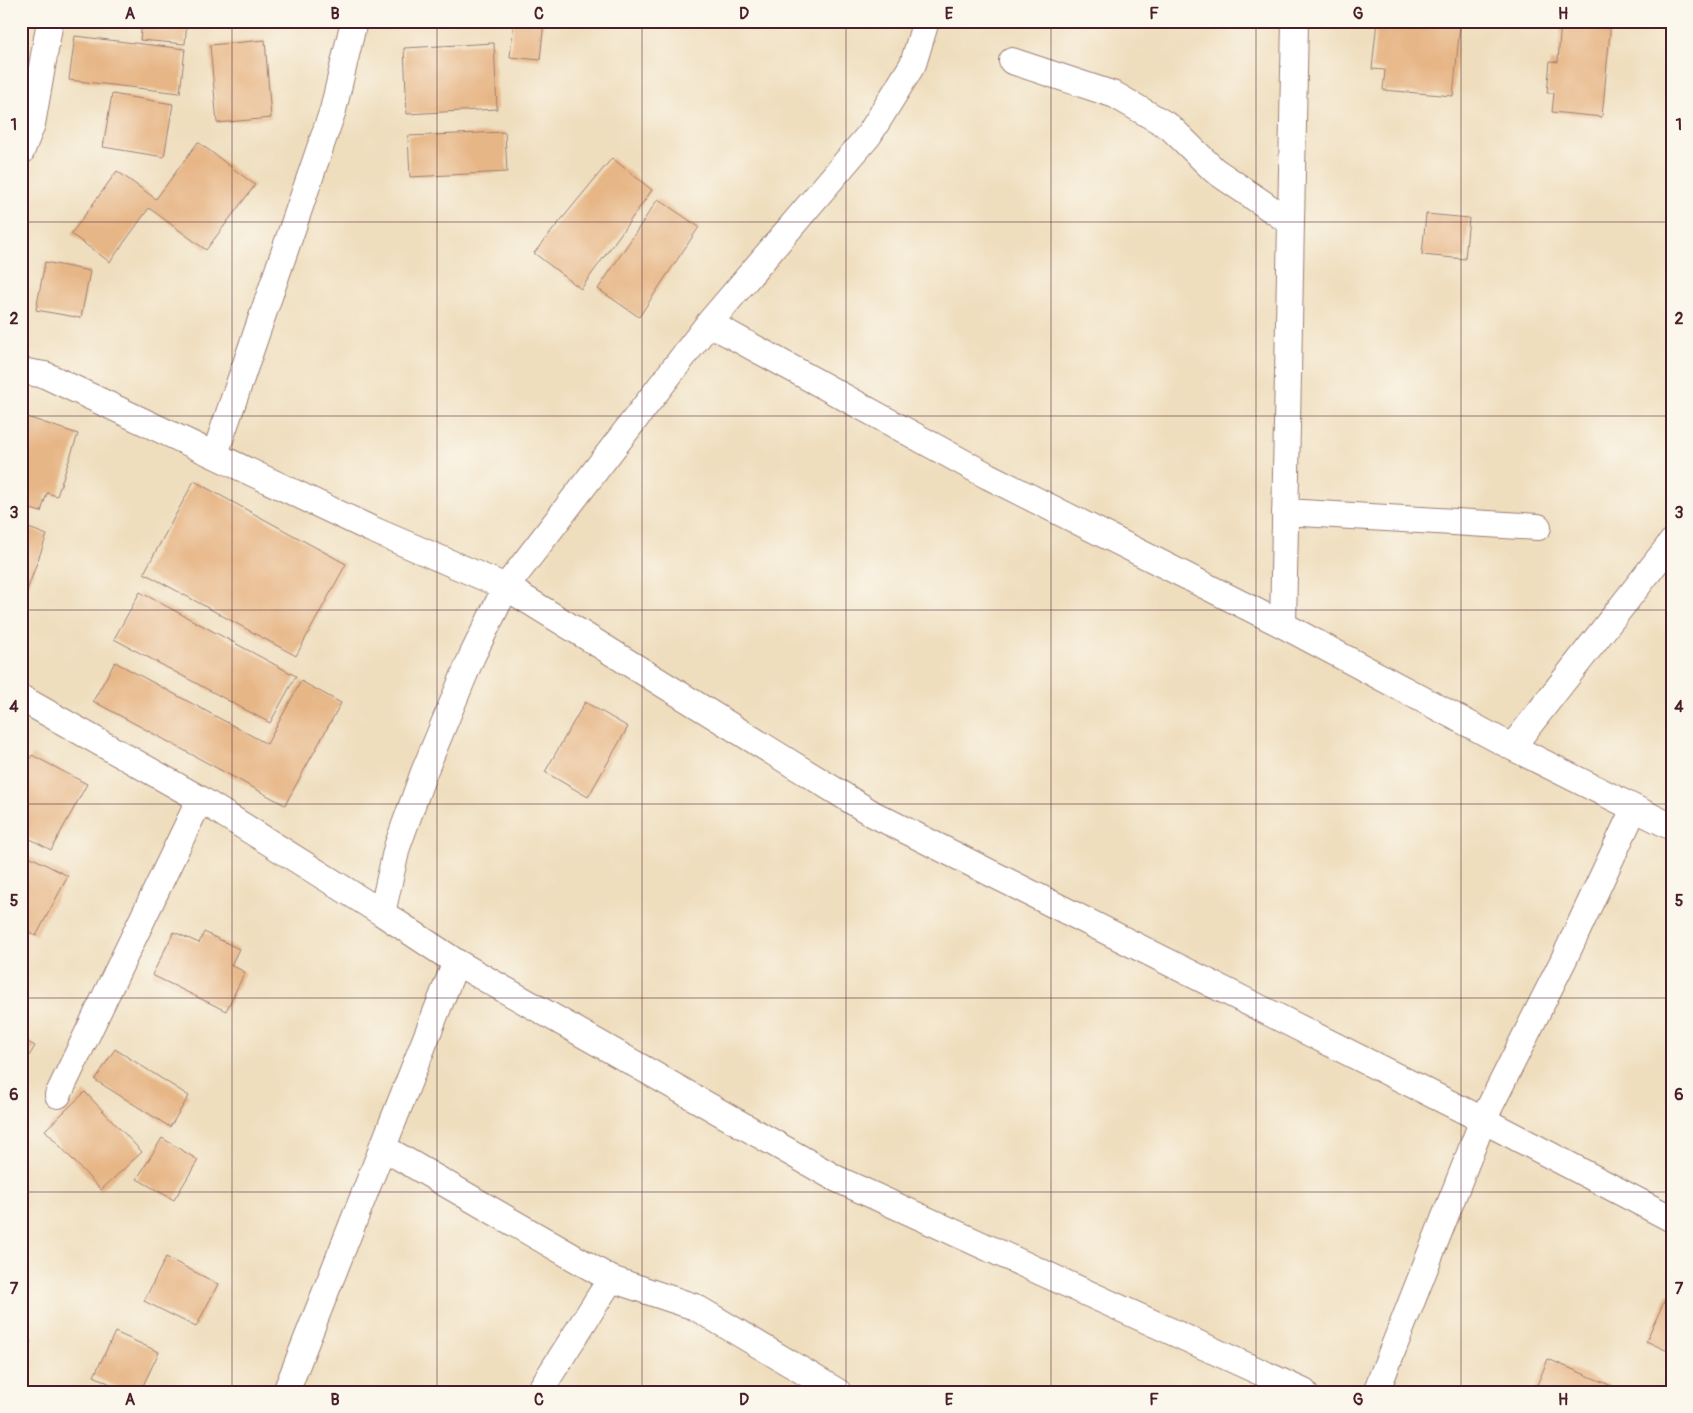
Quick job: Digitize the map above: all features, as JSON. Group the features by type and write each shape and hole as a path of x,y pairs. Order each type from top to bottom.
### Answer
{"street":[{"path":"21,152 32,124 50,21"},
{"path":"215,454 333,110 354,21"},
{"path":"382,913 397,847 424,772 472,656 506,588 709,323 869,134 913,64 926,21"},
{"path":"1283,625 1295,21"},
{"path":"1012,61 1115,95 1170,127 1214,170 1290,222"},
{"path":"709,323 988,476 1283,625 1512,747 1672,827"},
{"path":"21,371 45,375 371,529 506,588 873,814 1483,1120 1672,1219"},
{"path":"1285,512 1538,527"},
{"path":"1512,747 1672,542"},
{"path":"21,698 200,799 382,913 456,962 837,1179 1304,1392"},
{"path":"58,1095 200,799"},
{"path":"1376,1392 1483,1120 1563,961 1634,809"},
{"path":"286,1392 456,962"},
{"path":"382,1147 611,1279 695,1308 838,1392"},
{"path":"539,1392 611,1279"}],"building":[{"path":"142,21 187,21 185,44 140,40"},
{"path":"514,21 544,21 540,60 510,57"},
{"path":"1377,21 1460,25 1453,96 1383,90 1385,70 1372,69"},
{"path":"1561,21 1611,21 1602,117 1552,112 1554,93 1547,93 1550,61 1558,62"},
{"path":"75,36 185,49 180,93 69,80"},
{"path":"265,40 271,118 217,123 210,45"},
{"path":"494,43 497,109 407,114 404,48"},
{"path":"112,94 173,104 164,157 103,147"},
{"path":"505,132 507,172 410,177 408,136"},
{"path":"198,142 255,185 206,250 149,208 110,262 71,234 117,171 156,199"},
{"path":"612,158 652,190 581,289 534,253"},
{"path":"658,199 699,227 639,317 598,289"},
{"path":"1426,214 1469,218 1465,259 1422,255"},
{"path":"45,262 90,271 81,318 36,310"},
{"path":"21,415 78,434 57,496 47,493 41,512 21,506"},
{"path":"194,481 346,564 296,656 144,573"},
{"path":"21,525 47,535 21,607"},
{"path":"140,592 296,676 270,723 114,639"},
{"path":"115,662 267,744 301,681 341,703 285,805 93,701"},
{"path":"585,702 628,727 588,797 545,772"},
{"path":"32,755 87,784 51,850 21,834 21,775"},
{"path":"21,852 68,876 36,936 21,928"},
{"path":"174,932 199,943 204,932 239,949 231,965 245,972 226,1011 152,975"},
{"path":"21,1038 35,1046 21,1069"},
{"path":"115,1049 189,1096 170,1127 95,1080"},
{"path":"85,1092 142,1152 101,1190 45,1130"},
{"path":"162,1138 198,1160 174,1200 137,1179"},
{"path":"166,1257 218,1284 196,1327 144,1301"},
{"path":"1668,1293 1672,1295 1672,1353 1646,1341"},
{"path":"21,1331 31,1342 21,1352"},
{"path":"115,1332 159,1352 140,1392 127,1392 94,1376"},
{"path":"1548,1359 1626,1392 1534,1392"}]}
